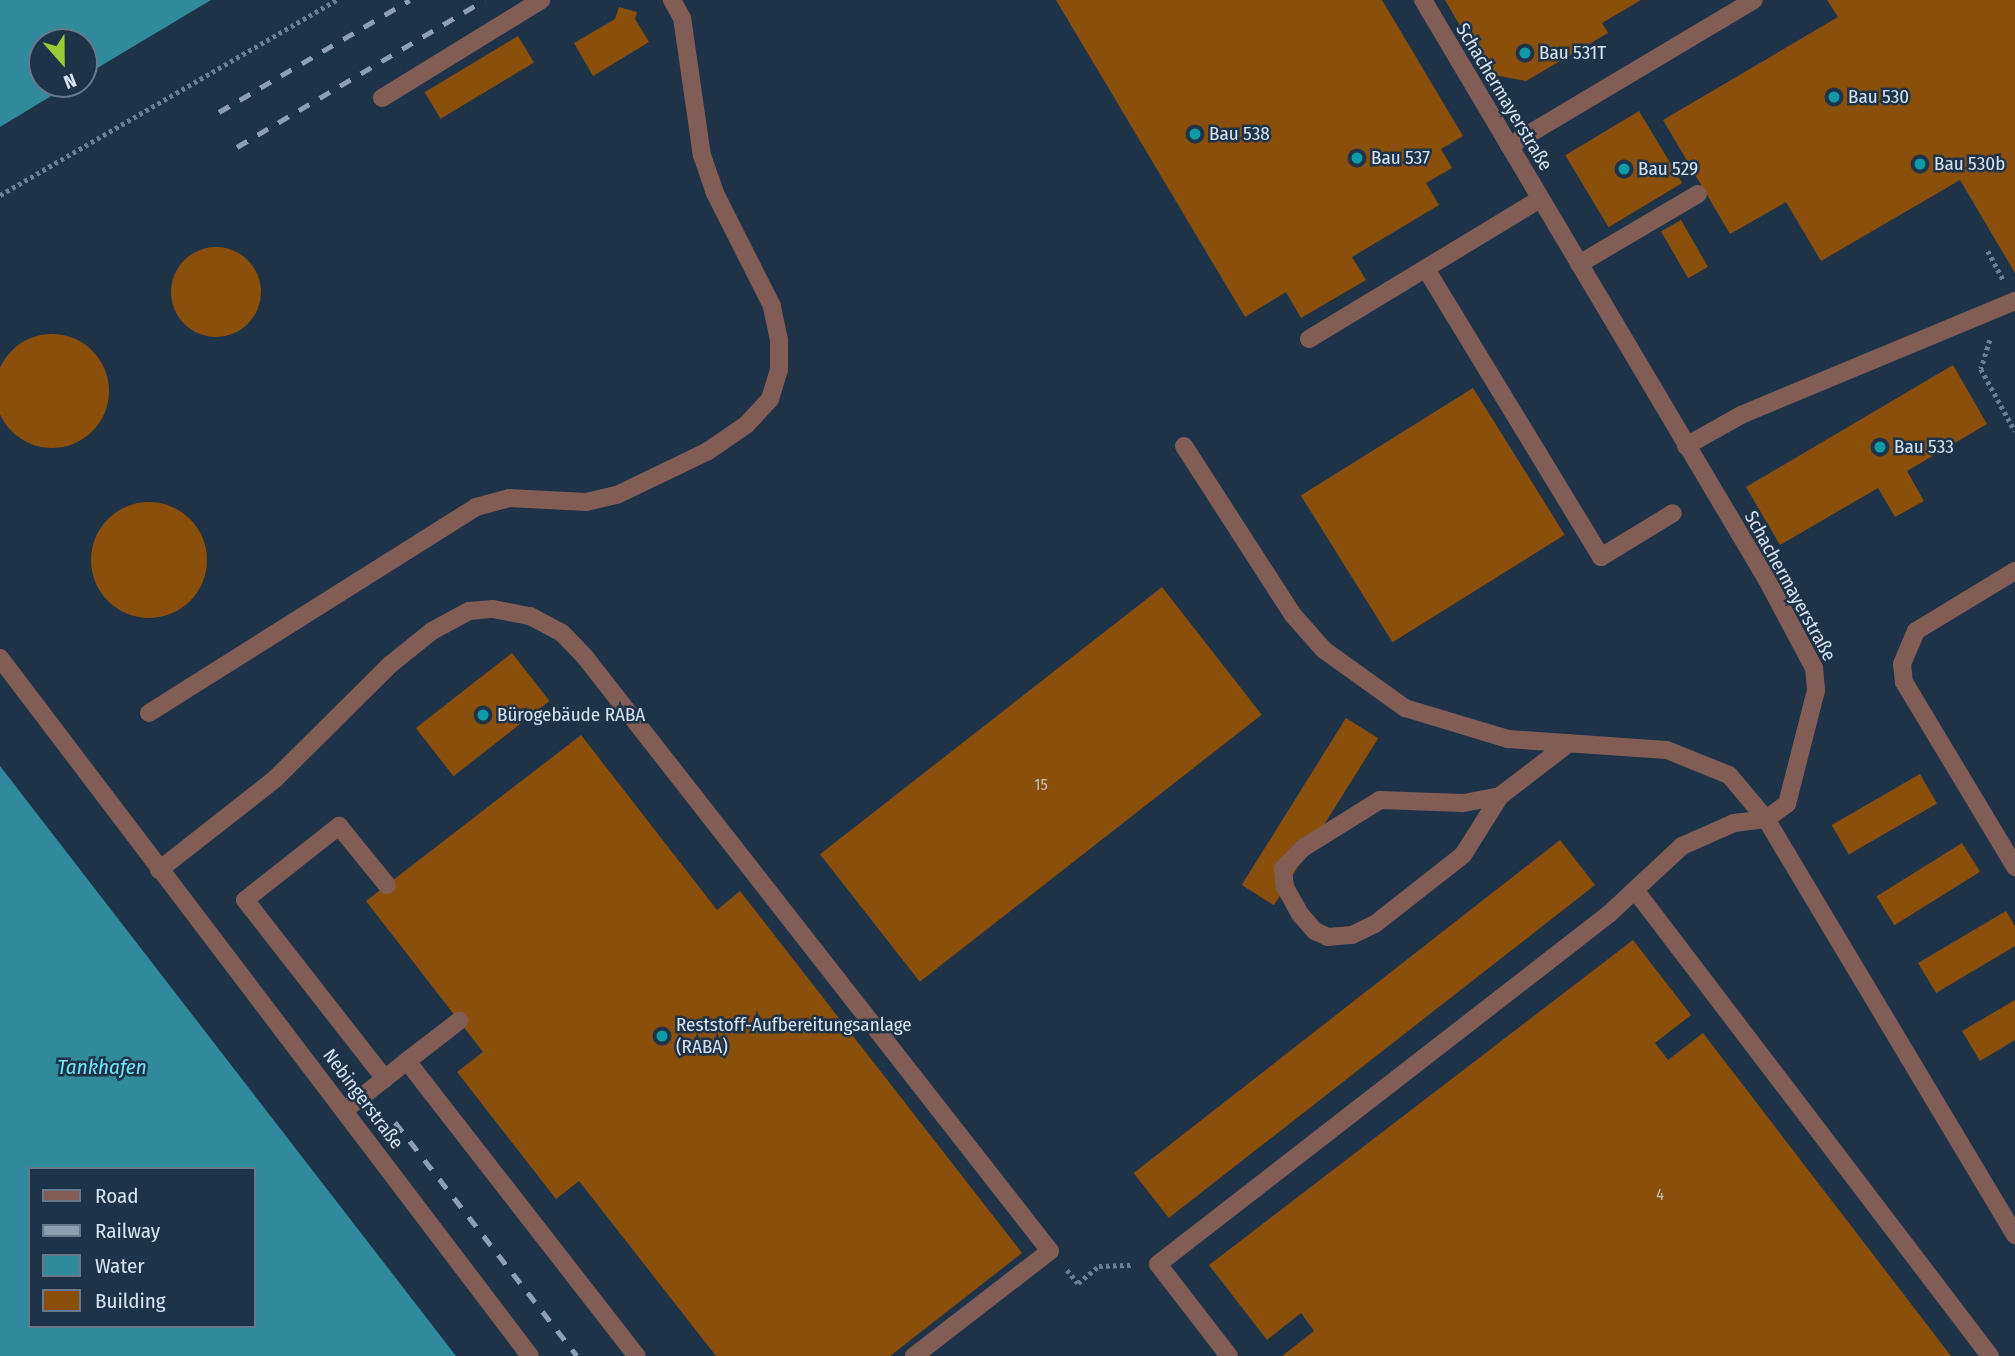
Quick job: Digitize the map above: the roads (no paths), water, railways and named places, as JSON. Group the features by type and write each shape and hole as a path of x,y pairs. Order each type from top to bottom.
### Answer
{"street":[{"path":"382,98 541,0"},
{"path":"149,713 475,507 509,498 586,502 617,495 708,451 746,425 770,398 779,370 779,340 772,306 715,193 702,156 682,18 673,0"},
{"name":"Schachermayerstraße","path":"1423,0 1814,668 1816,690 1797,775 1787,804 1766,818"},
{"path":"1509,146 1754,0"},
{"path":"1578,264 1698,194"},
{"path":"1309,339 1540,199"},
{"path":"1426,269 1601,556 1673,513"},
{"path":"1686,446 1741,415 2015,301"},
{"path":"1184,446 1293,615 1324,650 1364,682 1405,708 1454,726 1508,739 1638,745 1692,757 1729,775 1766,818 2015,1235"},
{"path":"2015,571 1916,631 1902,664 1904,682 2015,867"},
{"path":"159,870 275,779 391,664 432,631 469,611 494,608 530,616 562,634 585,657 1050,1251 914,1356"},
{"name":"Nebingerstraße","path":"0,658 530,1356"},
{"path":"1500,796 1463,803 1380,800 1303,848 1283,869 1285,887 1315,931 1328,937 1352,935 1375,924 1464,855 1500,796 1569,743"},
{"path":"1229,1356 1158,1264 1609,914 1655,867 1693,840 1734,823 1766,818"},
{"path":"385,1079 245,900 339,826 387,885"},
{"path":"1635,890 1990,1356"},
{"path":"345,1110 460,1021"},
{"path":"407,1061 637,1356"}],"water":[{"path":"0,0 211,0 98,68 98,28 28,28 28,98 48,98 0,127"},
{"name":"Tankhafen","path":"0,766 456,1356 0,1356"}],"railway":[{"path":"219,112 410,0"},
{"path":"237,147 485,0"},
{"path":"395,1122 577,1356"}],"place":[{"name":"Bau 531T","path":"1525,53"},
{"name":"Bau 530","path":"1834,97"},
{"name":"Bau 538","path":"1195,134"},
{"name":"Bau 537","path":"1357,158"},
{"name":"Bau 530b","path":"1920,164"},
{"name":"Bau 529","path":"1624,169"},
{"name":"Bau 533","path":"1880,447"},
{"name":"Bürogebäude RABA","path":"483,715"},
{"name":"Reststoff-Aufbereitungsanlage (RABA)","path":"662,1036"}]}
